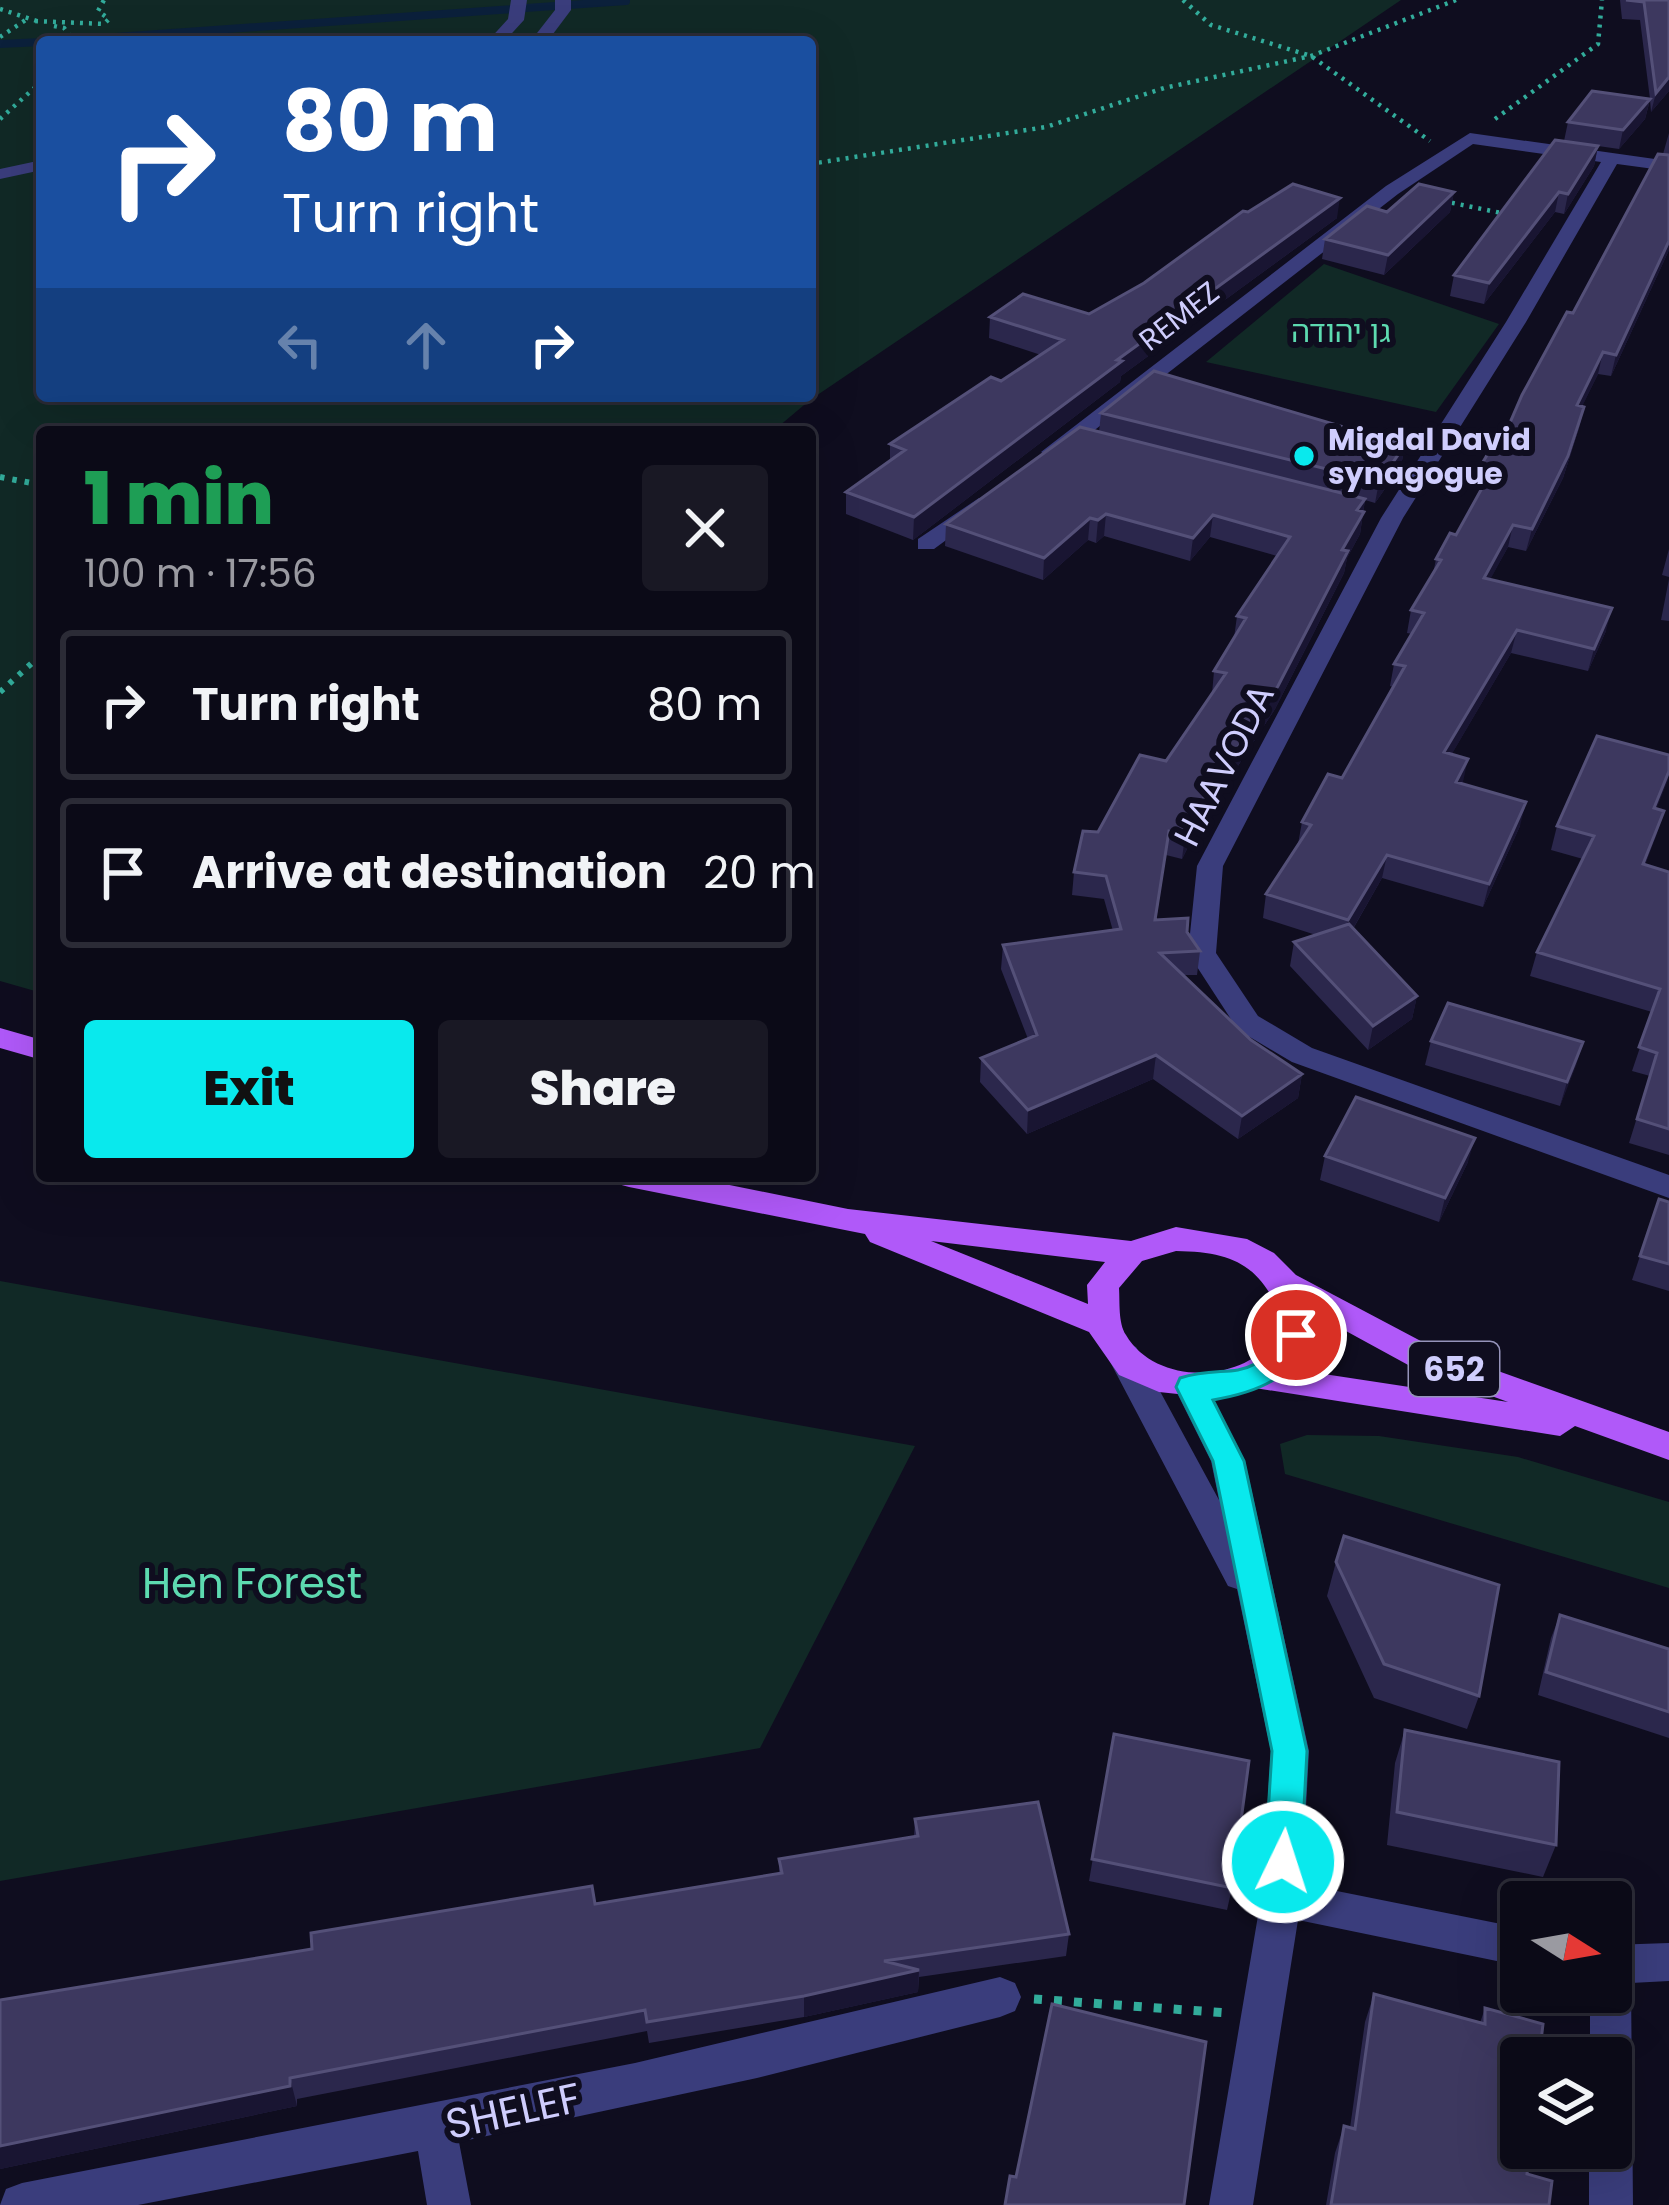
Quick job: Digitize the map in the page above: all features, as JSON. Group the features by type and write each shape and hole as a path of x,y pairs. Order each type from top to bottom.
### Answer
{"main road":[{"path":"0,1038 36,1048"},
{"name":"652","path":"659,1182 848,1220 1131,1253 1176,1239 1214,1241 1250,1253 1286,1284 1422,1357 1669,1446"},
{"name":"652","path":"848,1220 1103,1324"},
{"path":"1131,1253 1103,1285 1103,1324 1124,1356 1154,1376 1191,1387"},
{"path":"1259,1377 1289,1352 1296,1335 1298,1318 1286,1284"},
{"name":"652","path":"1191,1387 1215,1388 1259,1377 1631,1435"}],"street":[{"path":"501,36 516,20 519,0"},
{"path":"543,36 563,10 563,0"},
{"path":"1470,138 1669,166"},
{"name":"REMEZ","path":"1036,463 1084,440 1392,190 1470,138"},
{"name":"HAAVODA","path":"1613,156 1571,228 1381,515 1210,866 1202,952 1248,1023 1302,1054 1669,1187"},
{"path":"0,174 36,166"},
{"path":"926,544 999,490"},
{"path":"1124,1356 1220,1530 1264,1624"},
{"path":"1191,1387 1228,1461 1290,1751 1281,1898 1231,2205"},
{"path":"1281,1898 1500,1943"},
{"path":"1632,1964 1669,1962"},
{"name":"SHELEF","path":"22,2205 435,2127 808,2048 1000,1997"},
{"path":"1611,2013 1611,2205"},
{"path":"435,2127 448,2205"}],"path":[{"path":"0,9 27,20 104,24 109,19 98,11 104,0"},
{"path":"1183,0 1211,26 1311,56 1446,151"},
{"path":"816,163 1046,127 1164,88 1311,56 1456,0"},
{"path":"1470,138 1598,44 1602,0"},
{"path":"0,37 27,20"},
{"path":"35,21 64,28 70,36"},
{"path":"0,119 36,86"},
{"path":"1392,190 1571,228"},
{"path":"0,477 36,484"},
{"path":"0,692 36,659"},
{"path":"1000,1997 1260,2015"}],"green space":[{"path":"0,0 1401,0 816,396 816,36 36,36 36,402 808,402 779,426 36,426 36,991 0,981"},
{"name":"גן יהודה","path":"1324,264 1499,324 1436,412 1206,362"},
{"name":"Hen Forest","path":"0,1281 915,1446 760,1748 0,1881"},
{"path":"1307,1435 1379,1436 1518,1457 1669,1502 1669,1588 1285,1474 1280,1444"}],"building":[{"path":"1626,0 1669,0 1669,77 1656,93 1644,2"},
{"path":"1592,91 1650,99 1623,130 1568,122"},
{"path":"1555,140 1598,146 1568,194 1559,192 1489,283 1454,275"},
{"path":"1658,154 1669,155 1669,241 1616,355 1603,352 1577,405 1584,407 1568,456 1532,529 1513,525 1484,578 1612,608 1594,649 1517,630 1444,752 1468,759 1456,782 1526,802 1489,884 1387,855 1348,920 1266,894 1311,825 1302,822 1328,774 1342,778 1405,666 1394,664 1424,613 1411,610 1441,560 1436,559 1450,533 1456,535 1492,470 1480,467 1496,440 1502,441 1567,312 1573,313"},
{"path":"1293,184 1340,198 1117,360 1122,361 914,517 846,492 905,450 890,444 991,377 1001,381 1063,340 990,317 1023,294 1089,314 1144,283 1243,211"},
{"path":"1419,184 1454,192 1388,255 1325,239 1367,206 1387,212"},
{"path":"1154,371 1405,445 1379,482 1101,413"},
{"path":"1080,427 1365,499 1357,510 1364,512 1342,550 1348,551 1278,686 1235,752 1228,750 1185,835 1169,831 1155,920 1188,918 1187,932 1200,951 1160,953 1251,1040 1302,1074 1242,1116 1156,1055 1028,1110 981,1058 1037,1035 1003,945 1121,929 1106,876 1074,872 1083,831 1098,832 1140,755 1166,761 1226,673 1214,671 1246,618 1237,616 1290,537 1213,515 1193,538 1106,514 1098,520 1090,518 1044,558 946,524"},
{"path":"1597,736 1669,755 1669,771 1654,808 1664,811 1643,864 1669,872 1669,1129 1637,1119 1657,1053 1639,1047 1660,989 1537,952 1594,836 1557,826"},
{"path":"1349,924 1417,996 1373,1026 1294,942"},
{"path":"1448,1003 1583,1042 1567,1082 1431,1041"},
{"path":"1356,1097 1475,1138 1445,1198 1325,1156"},
{"path":"1659,1199 1669,1202 1669,1264 1640,1256"},
{"path":"1344,1536 1499,1585 1479,1696 1384,1664 1336,1562"},
{"path":"1560,1615 1669,1649 1669,1712 1546,1672"},
{"path":"1405,1730 1559,1762 1556,1845 1397,1812"},
{"path":"1114,1734 1249,1761 1232,1888 1092,1859"},
{"path":"1038,1802 1069,1934 884,1961 919,1970 804,1996 647,2022 645,2010 290,2078 290,2086 0,2146 0,2000 312,1949 311,1933 592,1886 595,1904 782,1873 779,1859 918,1836 915,1819"},
{"path":"1374,1994 1485,2024 1485,2008 1543,2024 1541,2037 1500,2037 1500,2169 1528,2169 1527,2174 1552,2181 1549,2205 1331,2205 1344,2126 1355,2129"},
{"path":"1052,2004 1206,2042 1184,2205 1005,2205 1010,2176 1016,2177"}],"waterway":[{"path":"130,36 626,1"},
{"path":"0,44 36,42"}],"place":[{"name":"Migdal David synagogue","path":"1304,456"}],"route":[{"path":"1283,1862 1290,1751 1228,1461 1191,1387 1215,1388 1259,1377 1289,1352 1296,1335"}]}
